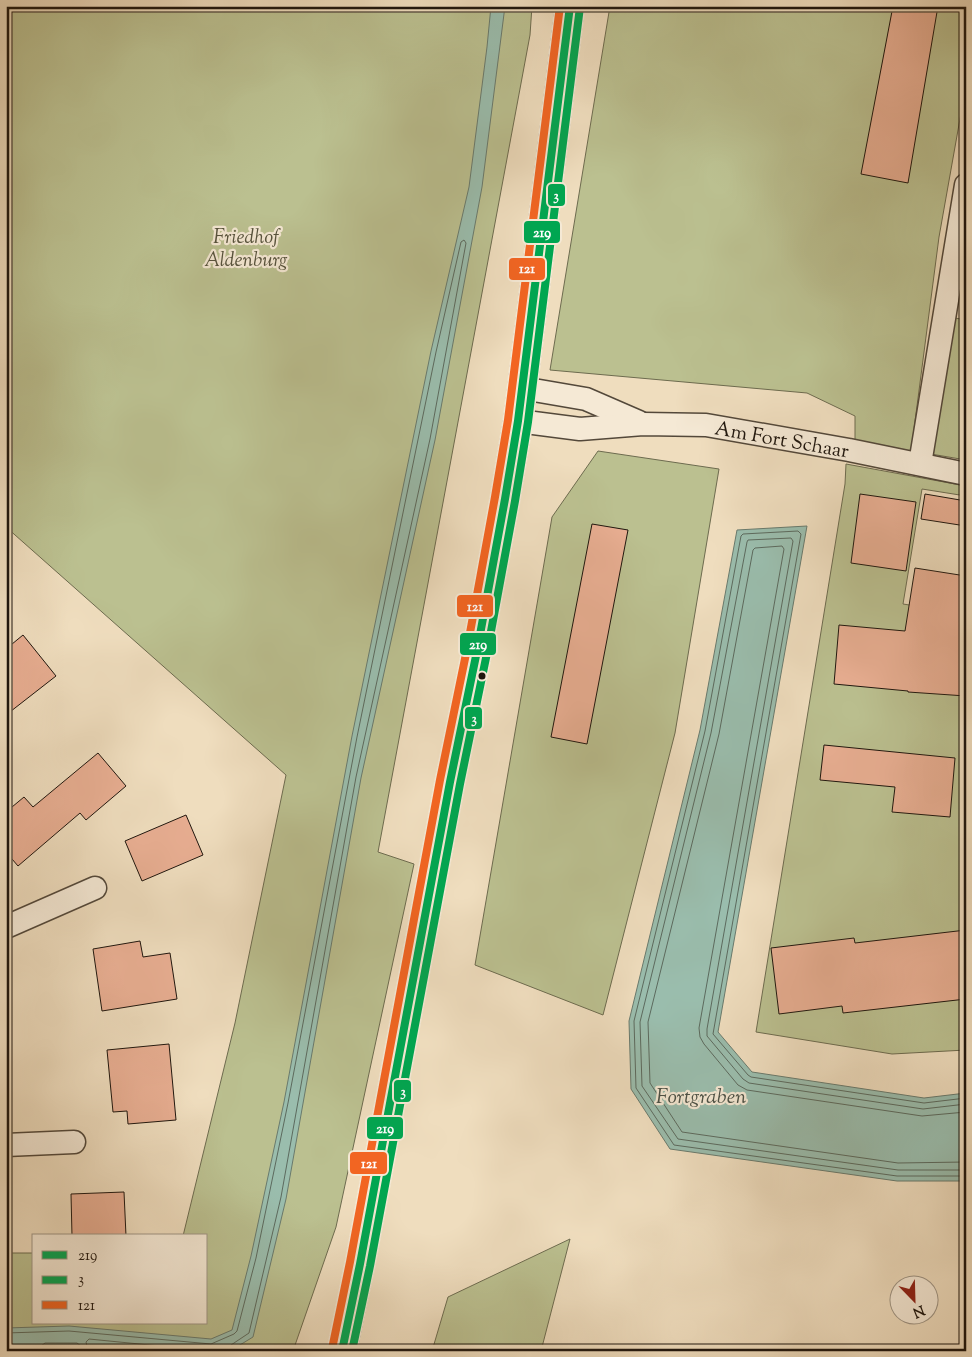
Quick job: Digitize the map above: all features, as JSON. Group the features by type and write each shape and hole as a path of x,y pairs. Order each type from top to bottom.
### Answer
{"main road":[{"path":"342,1351 360,1264 448,791 477,651 518,421 570,6"}],"street":[{"path":"920,464 966,185"},
{"name":"Am Fort Schaar","path":"522,388 586,399 642,424"},
{"name":"Am Fort Schaar","path":"518,421 580,429 642,424 706,425 849,450 966,474"},
{"path":"6,927 95,888"},
{"path":"6,1145 74,1142"}],"green space":[{"name":"Friedhof Aldenburg","path":"6,6 532,6 530,35 378,852 414,864 336,1227 293,1351 6,1351 6,1253 32,1253 32,1324 208,1324 208,1234 183,1234 235,1023 286,775 6,527"},
{"path":"610,6 966,6 966,85 939,237 911,452 855,440 855,416 807,393 550,370"},
{"path":"955,318 966,320 966,460 931,454"},
{"path":"598,451 719,469 675,733 603,1015 475,965 552,517"},
{"path":"846,464 966,486 966,496 922,489 903,604 966,614 966,1050 892,1054 756,1032 845,484"},
{"path":"570,1239 541,1351 432,1351 448,1297"}],"water":[{"path":"491,6 505,6 482,187 435,440 361,778 286,1199 253,1337 230,1351 124,1351 59,1347 6,1351 6,1328 69,1326 211,1339 232,1330 251,1256 284,1102 352,736 431,351 469,187"},
{"name":"Fortgraben","path":"807,526 718,1032 752,1072 924,1098 966,1093 966,1181 897,1181 670,1149 631,1089 629,1021 700,730 737,530"}],"building":[{"path":"893,6 938,6 908,183 861,174"},
{"path":"860,494 916,502 906,571 851,563"},
{"path":"925,494 966,501 966,526 921,519"},
{"path":"592,524 628,530 587,744 551,737"},
{"path":"915,568 966,576 966,696 834,684 839,625 905,631"},
{"path":"23,635 56,676 6,715 6,649"},
{"path":"824,745 955,758 950,817 892,812 895,787 820,780"},
{"path":"98,753 126,786 86,820 80,813 18,866 6,852 6,812 24,797 33,807"},
{"path":"186,815 203,855 142,881 125,841"},
{"path":"966,930 966,999 843,1013 842,1006 779,1014 771,948 854,938 855,943"},
{"path":"140,941 143,957 170,953 177,999 102,1011 93,949"},
{"path":"169,1044 176,1120 128,1124 127,1111 113,1112 107,1050"},
{"path":"124,1192 126,1234 72,1234 71,1194"}],"transit line":[{"name":"121","path":"332,1349 495,497 508,420 560,6"},
{"name":"219","path":"342,1351 505,499 518,421 570,6"},
{"name":"3","path":"352,1351 370,1266 515,501 528,422 580,7"}]}
